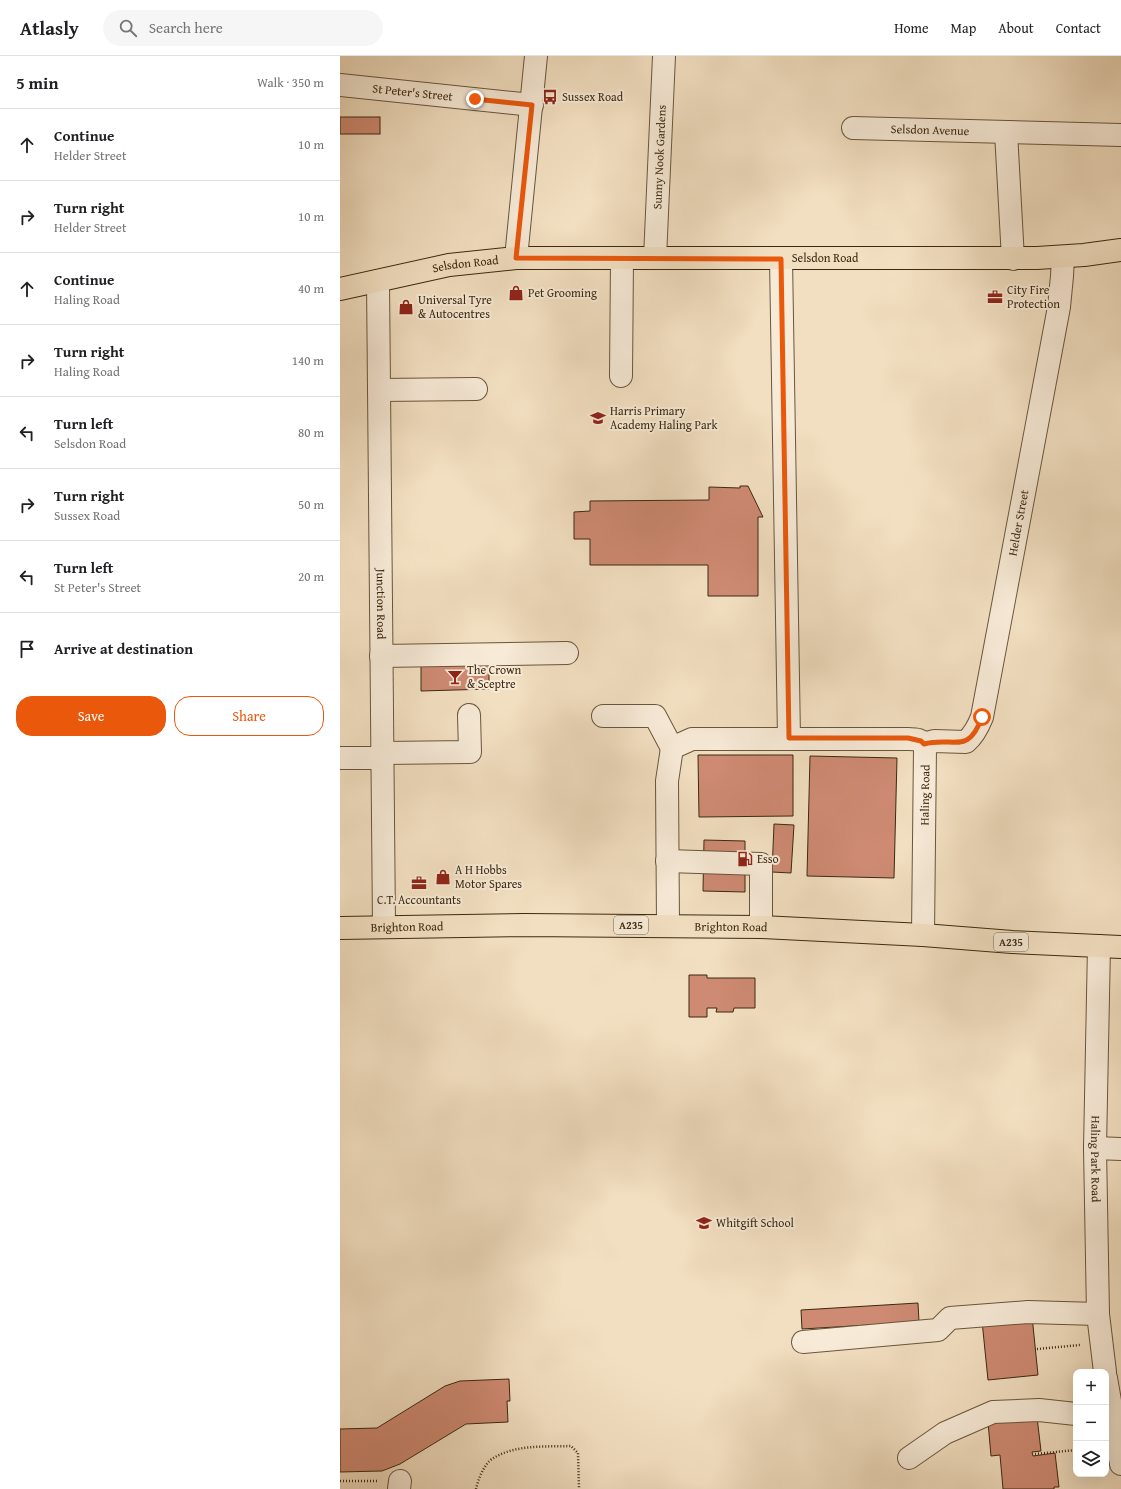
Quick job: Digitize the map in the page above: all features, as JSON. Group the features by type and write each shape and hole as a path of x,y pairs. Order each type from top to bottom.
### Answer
{"main road":[{"name":"Selsdon Road","path":"340,289 449,265 516,258 1013,259 1063,257 1121,250"},
{"name":"Brighton Road","path":"340,928 384,926 668,925 760,927 1121,947"}],"street":[{"path":"516,258 536,56"},
{"name":"Sunny Nook Gardens","path":"655,258 664,56"},
{"name":"St Peter's Street","path":"340,85 532,105"},
{"name":"Selsdon Avenue","path":"853,128 1121,135"},
{"path":"1006,132 1013,259"},
{"name":"Helder Street","path":"924,744 934,741 966,742 972,737 982,717 1059,307 1063,257"},
{"path":"621,376 622,258"},
{"path":"781,259 789,738"},
{"name":"Junction Road","path":"378,281 384,926"},
{"path":"379,390 476,389"},
{"path":"381,656 567,653"},
{"path":"340,758 470,752 469,716"},
{"path":"604,716 655,716 672,748 667,781 668,925"},
{"path":"672,748 692,739 908,738 921,741 924,744"},
{"name":"Haling Road","path":"923,935 926,754 924,744"},
{"path":"668,861 761,864 760,927"},
{"name":"Haling Park Road","path":"1099,946 1095,1148 1098,1314 1100,1343 1104,1369"},
{"path":"1095,1148 1121,1150"},
{"path":"803,1342 938,1330 950,1318 1028,1312 1098,1314"},
{"path":"1109,1395 1121,1464"},
{"path":"909,1458 945,1433 993,1412 1039,1410 1073,1414"}],"path":[{"path":"1037,1349 1100,1343"},
{"path":"476,1488 482,1473 491,1460 518,1448 571,1446 578,1454 579,1489"},
{"path":"1035,1454 1073,1450"},
{"path":"340,1482 400,1485"}],"building":[{"path":"340,117 380,117 380,134 340,134"},
{"path":"740,486 748,486 763,517 758,517 758,596 708,596 708,565 590,565 590,539 574,539 574,512 590,511 590,501 709,500 709,487 740,488"},
{"name":"The Crown & Sceptre","path":"489,662 489,689 421,691 421,664"},
{"path":"698,755 793,755 793,816 699,817"},
{"path":"810,756 897,758 894,878 807,876"},
{"path":"774,824 794,825 791,873 772,872"},
{"path":"704,840 745,841 745,892 703,891"},
{"path":"689,975 707,975 707,978 755,978 755,1008 734,1008 733,1012 716,1012 717,1008 707,1008 707,1017 689,1017"},
{"path":"918,1303 919,1322 802,1329 801,1310"},
{"path":"1032,1316 1038,1375 988,1380 982,1321"},
{"path":"509,1379 510,1401 507,1401 508,1422 466,1424 400,1464 382,1471 340,1472 340,1429 377,1428 445,1386 460,1381"},
{"path":"1037,1417 1041,1451 1032,1452 1033,1456 1055,1453 1059,1487 1054,1487 1054,1489 1003,1489 1000,1455 991,1456 988,1422"}],"place":[{"name":"Sussex Road","path":"550,97"},
{"name":"Pet Grooming","path":"516,293"},
{"name":"City Fire Protection","path":"995,297"},
{"name":"Universal Tyre & Autocentres","path":"406,307"},
{"name":"Harris Primary Academy Haling Park","path":"598,418"},
{"name":"The Crown & Sceptre","path":"455,677"},
{"name":"Esso","path":"745,859"},
{"name":"A H Hobbs Motor Spares","path":"443,877"},
{"name":"C.T. Accountants","path":"419,883"},
{"name":"Whitgift School","path":"704,1223"}],"route":[{"path":"475,99 532,105 516,258 781,259 789,738 908,738 921,741 924,744 934,741 961,743 966,742 972,737 982,717"}]}
